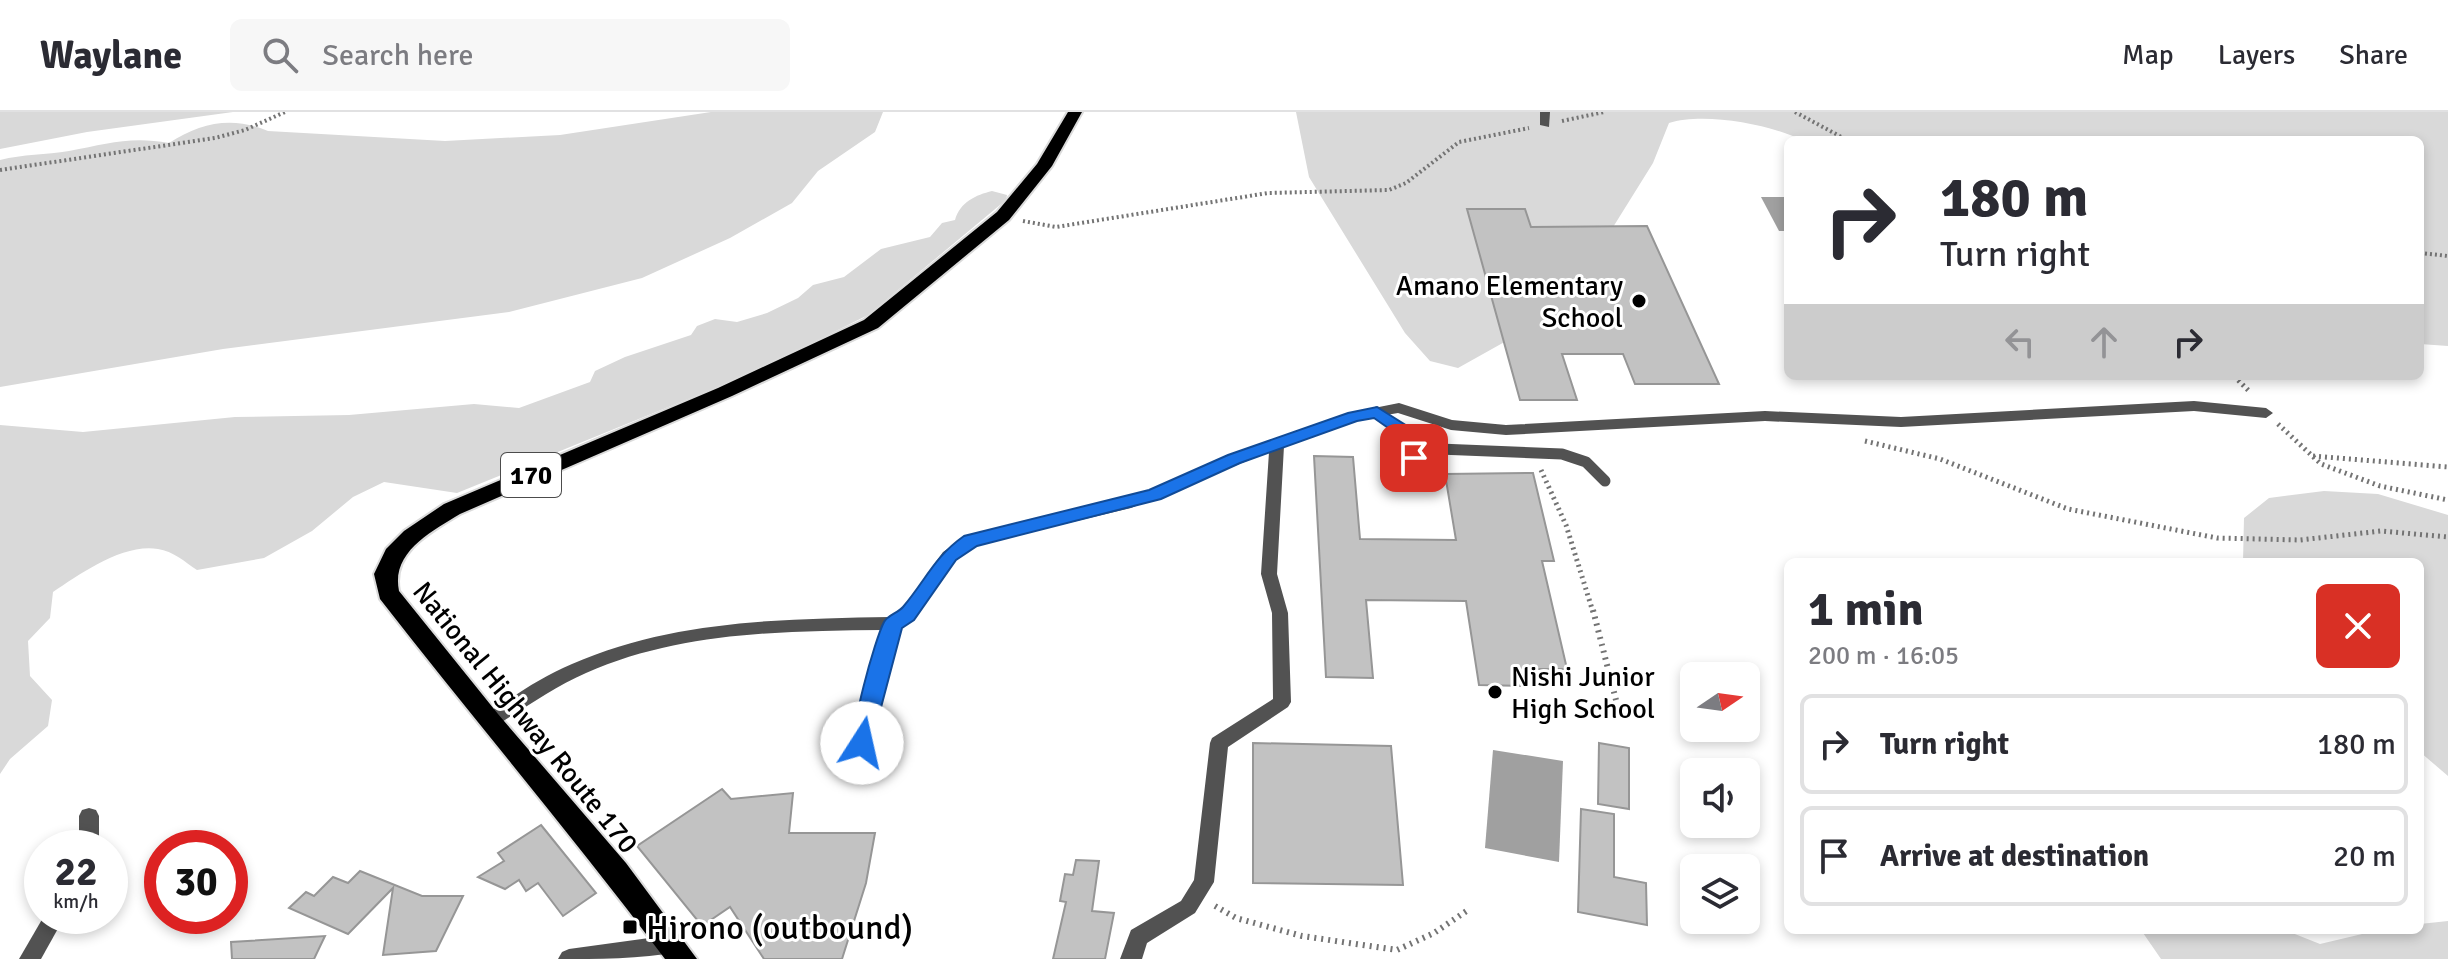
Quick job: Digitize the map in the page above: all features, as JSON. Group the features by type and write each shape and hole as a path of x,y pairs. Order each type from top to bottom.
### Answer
{"highway":[{"name":"National Highway Route 170","path":"676,952 616,872 489,721 388,593 385,572 399,548 421,528 452,509 725,392 871,324 1003,216 1044,166 1075,112"}],"street":[{"path":"1545,112 1545,125"},
{"path":"489,721 577,668 626,650 713,632 893,623 907,615 949,556 971,541 1125,504 1234,459 1354,416 1399,408 1451,425 1506,430 1765,416 1901,422 2194,406 2266,413"},
{"path":"1131,959 1138,937 1188,907 1204,882 1219,743 1282,702 1280,613 1269,574 1277,445"},
{"path":"862,743 869,706 893,623"},
{"path":"89,816 89,830"},
{"path":"30,959 45,934"},
{"path":"569,959 676,952"}],"lane":[{"path":"1377,412 1409,435 1439,449 1562,454 1586,462 1605,481"},
{"path":"1409,435 1419,481"}],"path":[{"path":"0,170 61,157 135,151 201,140 247,129 285,112"},
{"path":"1003,216 1056,227 1268,193 1389,190 1406,183 1459,142 1604,112"},
{"path":"1795,112 1840,136"},
{"path":"2424,253 2448,256"},
{"path":"2266,413 2321,464 2380,486 2448,500"},
{"path":"1861,440 1940,459 2068,509 2217,538 2300,540 2381,531 2448,537"},
{"path":"1526,451 1540,469 1558,506 1576,555 1616,700"},
{"path":"2312,455 2448,467"},
{"path":"1196,894 1236,918 1302,936 1397,950 1434,933 1468,910"}],"shaded area":[{"path":"0,112 233,112 87,132 0,149"},
{"path":"711,112 883,112 875,132 818,171 792,203 730,238 642,278 509,312 223,349 0,387 0,160 119,142 142,140 169,143 205,126 230,123 268,131 445,141 560,135"},
{"path":"1296,112 2448,112 2448,346 2424,344 2424,136 1793,136 1718,119 1669,123 1653,163 1610,232 1517,335 1458,368 1430,361 1405,333 1309,177"},
{"path":"992,191 1007,195 1006,200 868,315 752,373 457,493 384,482 353,497 312,531 264,558 197,570 169,552 145,548 117,555 89,569 53,592 50,618 28,641 30,676 52,700 48,726 10,759 0,774 0,425 83,432 235,417 349,415 474,404 519,408 590,382 595,371 625,357 691,335 697,326 715,319 737,322 767,313 798,298 813,285 844,277 881,249 930,237 942,223 955,220 969,200"},
{"path":"1761,197 1784,197 1784,231 1779,231"},
{"path":"2324,491 2378,494 2448,515 2448,776 2424,755 2424,558 2243,558 2244,518 2269,498"},
{"path":"1493,750 1563,761 1559,862 1485,848"},
{"path":"2448,921 2448,959 2161,959 2144,934 2295,934 2320,944 2362,934 2424,934 2424,924"}],"building":[{"path":"1467,209 1525,209 1531,227 1647,226 1719,384 1635,384 1623,354 1562,354 1577,400 1520,400"},
{"path":"1314,456 1353,457 1360,539 1456,540 1445,474 1533,473 1554,561 1542,561 1567,669 1526,669 1529,686 1479,685 1466,601 1366,600 1373,678 1326,677"},
{"path":"1253,743 1391,746 1403,885 1253,883"},
{"path":"1599,743 1629,748 1629,809 1598,804"},
{"path":"722,789 731,799 793,793 789,833 875,833 866,883 842,959 764,959 730,907 702,926 637,846"},
{"path":"1581,809 1614,814 1614,877 1646,883 1647,925 1578,912"},
{"path":"541,825 596,893 563,916 538,883 526,891 519,880 505,889 478,877 504,861 498,853"},
{"path":"1076,860 1099,861 1092,911 1114,913 1105,959 1053,959 1066,902 1060,901 1065,874 1073,875"},
{"path":"360,871 422,896 463,896 436,951 383,955 393,888 348,934 289,908 306,892 314,896 333,877 348,883"},
{"path":"325,936 314,959 232,959 231,942"}],"place":[{"name":"Amano Elementary School","path":"1639,301"},
{"name":"Nishi Junior High School","path":"1495,692"},
{"name":"Hirono (outbound)","path":"630,927"}],"route":[{"path":"862,743 878,670 893,623 907,615 949,556 971,541 1125,504 1234,459 1354,416 1377,412 1409,435 1414,458"}]}
